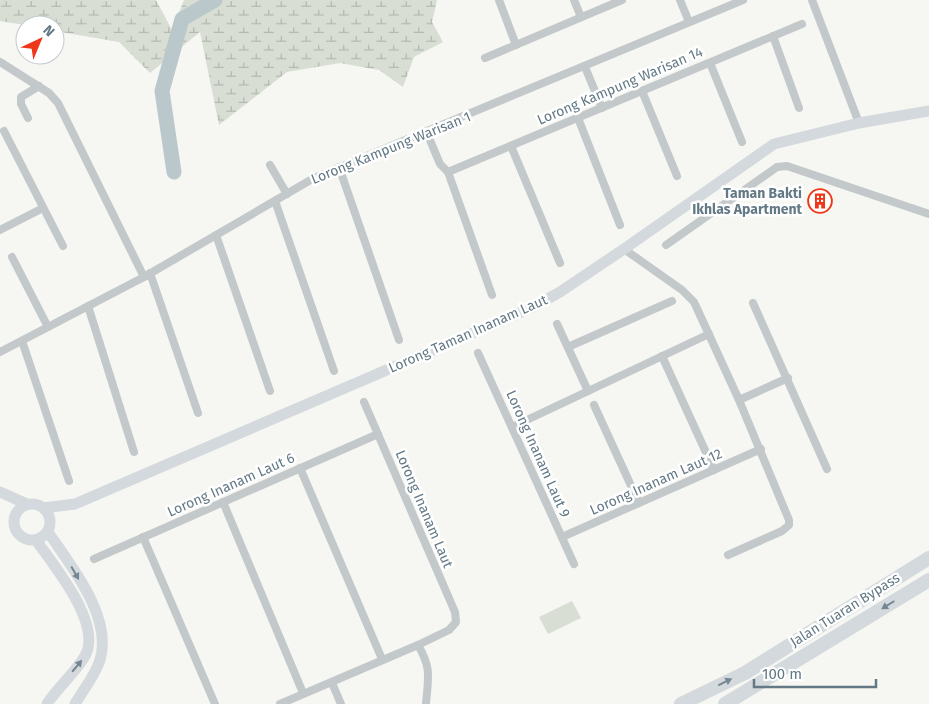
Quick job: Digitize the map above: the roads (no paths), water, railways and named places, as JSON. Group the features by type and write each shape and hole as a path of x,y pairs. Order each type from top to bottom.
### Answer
{"highway":[{"name":"Jalan Tuaran Bypass","path":"681,704 745,673 929,558"},
{"name":"Jalan Tuaran Bypass","path":"725,704 929,580"}],"main road":[{"name":"Lorong Taman Inanam Laut","path":"44,508 75,504 521,312 560,292 624,249 764,149 789,138 929,111"},
{"path":"0,492 27,504 44,508 49,527 91,602 101,626 100,660 75,704"},
{"path":"0,492 16,512"},
{"path":"27,504 16,512 13,523 17,533 26,540 36,540 75,504"},
{"path":"36,540 62,577 86,620 90,640 84,657 47,704"}],"street":[{"path":"499,0 516,45"},
{"path":"574,0 581,17"},
{"path":"485,58 622,0"},
{"path":"680,0 689,22"},
{"name":"Lorong Kampung Warisan 1","path":"0,352 147,275 287,194 339,167 427,133 743,0"},
{"path":"812,0 859,123"},
{"name":"Lorong Kampung Warisan 14","path":"448,172 802,24"},
{"path":"773,36 799,108"},
{"path":"0,62 38,86 58,103 147,275 198,413"},
{"path":"710,62 742,142"},
{"path":"585,67 602,108"},
{"path":"28,118 21,104 21,97 38,86"},
{"path":"642,91 677,176"},
{"path":"578,118 620,224"},
{"path":"4,131 62,246"},
{"path":"427,133 440,164 448,172 492,295"},
{"path":"511,146 560,263"},
{"path":"270,165 287,194"},
{"path":"666,245 777,166 787,166 929,214"},
{"path":"339,167 400,340"},
{"path":"275,201 334,370"},
{"path":"0,230 43,208"},
{"path":"216,235 270,391"},
{"path":"624,249 688,296 697,308 784,504 789,520 786,528 728,555"},
{"path":"12,257 48,327"},
{"path":"568,347 672,301"},
{"path":"753,303 827,469"},
{"path":"88,306 134,452"},
{"path":"557,324 588,391"},
{"path":"512,427 709,334"},
{"path":"22,341 69,481"},
{"name":"Lorong Inanam Laut 9","path":"478,353 574,564"},
{"path":"662,356 714,470"},
{"path":"739,400 788,378"},
{"name":"Lorong Inanam Laut","path":"364,402 455,612 456,622 453,626 418,645"},
{"path":"594,405 638,503"},
{"name":"Lorong Inanam Laut 6","path":"94,558 378,434"},
{"name":"Lorong Inanam Laut 12","path":"562,537 760,449"},
{"path":"300,468 382,659"},
{"path":"223,502 303,693"},
{"path":"143,537 215,704"},
{"path":"280,704 418,645 428,662 426,704"},
{"path":"332,682 341,704"}],"waterway":[{"path":"174,172 162,91 182,19 215,0"}],"place":[{"name":"Taman Bakti Ikhlas Apartment","path":"820,201"}]}
